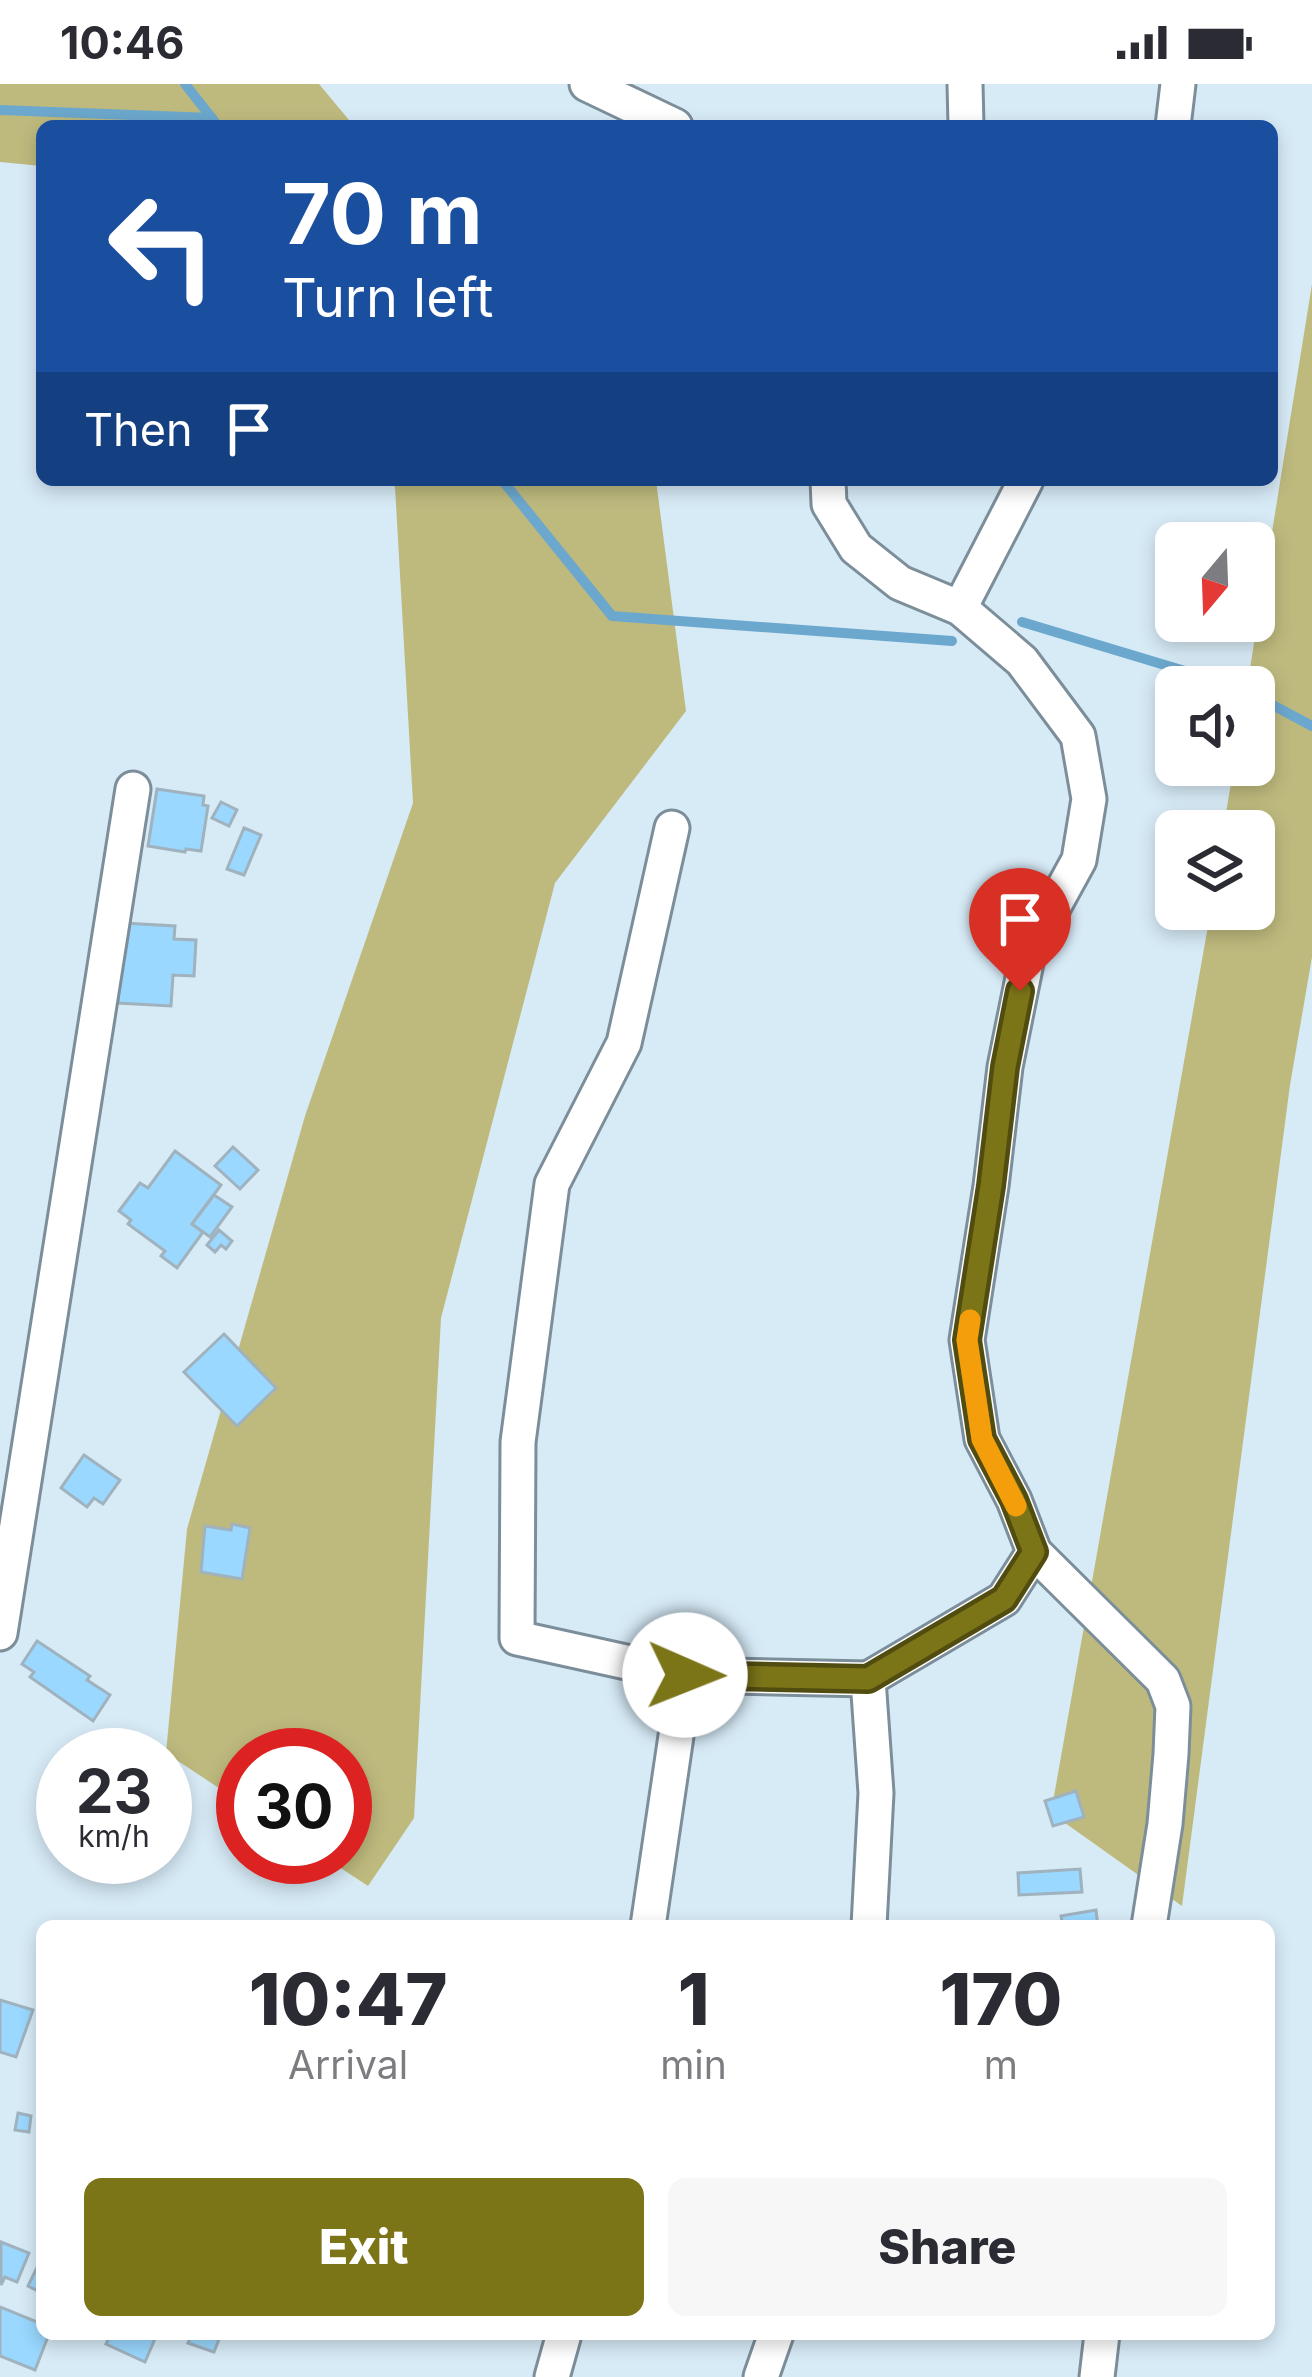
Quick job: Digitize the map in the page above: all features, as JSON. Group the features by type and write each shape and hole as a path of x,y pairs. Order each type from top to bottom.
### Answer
{"street":[{"path":"586,84 662,120"},
{"path":"965,84 966,120"},
{"path":"1174,120 1178,84"},
{"path":"828,486 830,504 856,548 900,583 960,608 1022,661 1078,736 1089,799 1079,860 1028,952 1005,1067 967,1340 982,1439 1034,1552 1163,1680 1173,1706 1165,1824 1150,1920"},
{"path":"960,608 1022,486"},
{"path":"0,1633 133,789"},
{"path":"672,828 624,1042 552,1184 518,1442 518,1638 685,1675 868,1679 1004,1599 1034,1552"},
{"path":"649,1920 685,1675"},
{"path":"868,1679 876,1793 869,1920"},
{"path":"551,2377 561,2340"},
{"path":"761,2377 774,2340"},
{"path":"1097,2377 1101,2340"}],"shaded area":[{"path":"0,84 319,84 349,120 36,120 36,165 0,162"},
{"path":"1312,284 1312,957 1290,1085 1182,1906 1051,1813 1207,930 1275,930 1275,810 1226,810 1230,786 1275,786 1275,666 1250,666 1254,642 1275,642 1274,522"},
{"path":"394,486 657,486 686,711 555,883 441,1318 414,1818 372,1880 372,1728 216,1728 216,1786 192,1770 192,1728 168,1728 187,1529 305,1116 413,803"}],"building":[{"path":"157,789 204,796 203,805 208,806 201,851 148,846"},
{"path":"221,802 237,810 229,826 212,818"},
{"path":"244,828 261,835 244,875 227,869"},
{"path":"123,923 175,926 174,939 196,940 194,976 173,975 171,1006 118,1003"},
{"path":"233,1147 258,1170 240,1189 215,1166"},
{"path":"175,1151 221,1185 192,1224 203,1232 177,1268 161,1256 165,1251 128,1224 131,1220 119,1211 140,1183 148,1188"},
{"path":"214,1195 232,1207 210,1237 192,1224"},
{"path":"219,1230 232,1241 215,1252 207,1245"},
{"path":"224,1334 276,1388 237,1426 184,1372"},
{"path":"84,1455 120,1480 103,1504 94,1498 87,1507 61,1488"},
{"path":"232,1524 250,1528 242,1579 201,1572 205,1526 231,1530"},
{"path":"37,1641 110,1695 93,1721 30,1677 34,1672 22,1664"},
{"path":"1076,1791 1084,1817 1053,1826 1045,1801"},
{"path":"1080,1869 1082,1892 1019,1895 1018,1873"},
{"path":"1096,1910 1097,1920 1062,1920 1061,1916"},
{"path":"0,2000 33,2010 16,2057 0,2052"},
{"path":"18,2113 31,2116 29,2132 15,2130"},
{"path":"1,2242 29,2253 17,2282 5,2277 1,2285"},
{"path":"0,2307 36,2322 36,2340 47,2340 35,2370 0,2356"},
{"path":"108,2340 154,2340 145,2362 106,2344"},
{"path":"189,2340 219,2340 214,2352"}],"waterway":[{"path":"185,84 213,120"},
{"path":"0,110 212,118"},
{"path":"507,486 612,616 952,641"},
{"path":"1022,622 1168,666"},
{"path":"1275,706 1312,726"}],"slow traffic":[{"path":"970,1320 967,1340 982,1439 1016,1506"}],"route":[{"path":"685,1675 868,1679 1004,1599 1034,1552 982,1439 967,1340 1020,991"}]}
